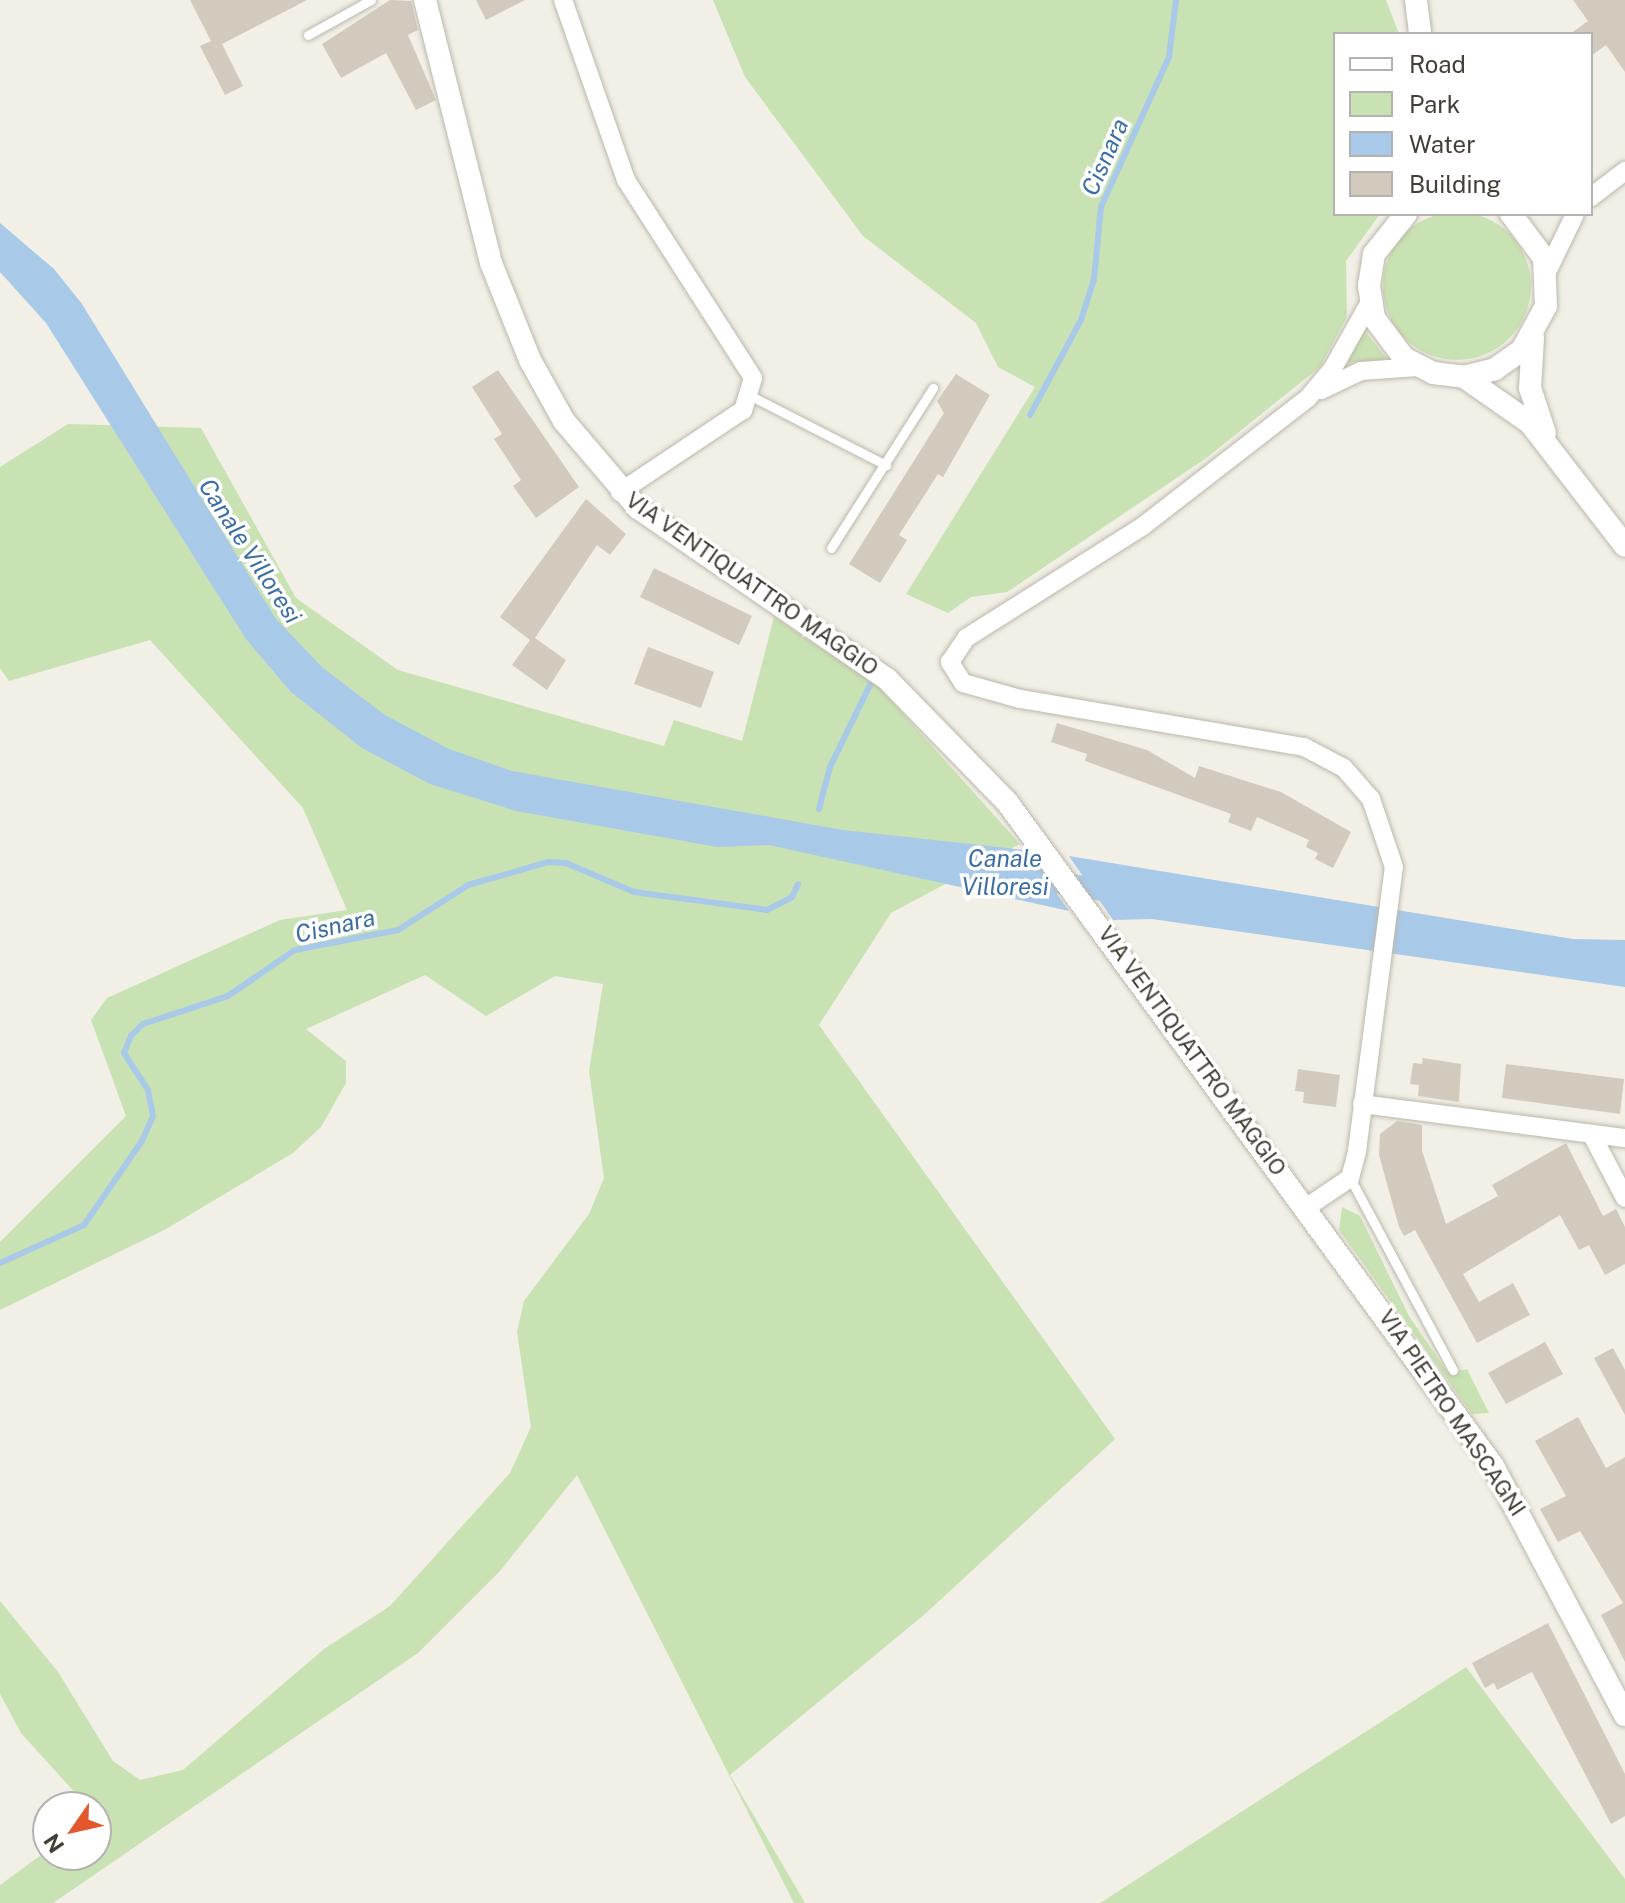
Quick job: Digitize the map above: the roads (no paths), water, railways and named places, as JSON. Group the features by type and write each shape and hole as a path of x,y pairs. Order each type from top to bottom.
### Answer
{"street":[{"name":"VIA VENTIQUATTRO MAGGIO","path":"425,0 475,211 509,311 564,421 620,492 887,679 952,740 1048,853 1307,1207"},
{"path":"563,0 626,180 750,369 751,396 743,410 620,492"},
{"path":"1416,0 1420,32"},
{"path":"1593,195 1625,171"},
{"path":"1308,398 1333,368 1370,302 1374,254 1403,216"},
{"path":"1513,216 1537,244 1547,272 1546,306 1533,338 1533,404 1552,449"},
{"path":"1547,272 1574,216"},
{"path":"1370,302 1392,347 1418,367"},
{"path":"1464,377 1510,361 1533,338"},
{"path":"1307,1207 1350,1178 1393,893 1394,867 1383,820 1358,781 1325,756 1283,741 1020,699 963,683 950,662 966,638 1143,526 1308,398 1361,371 1418,367 1464,377 1514,409 1552,449 1625,546"},
{"path":"1362,1104 1625,1138"},
{"path":"1592,1135 1625,1198"},
{"name":"VIA PIETRO MASCAGNI","path":"1307,1207 1493,1466 1625,1715"}],"lane":[{"path":"308,35 371,0"},
{"path":"831,548 933,388"},
{"path":"751,396 886,465"},
{"path":"1350,1178 1453,1370"}],"water":[{"name":"Canale Villoresi","path":"0,223 54,269 82,304 276,619 323,668 385,715 449,749 512,771 843,830 1025,850 1069,911 769,845 717,847 516,811 430,784 362,748 291,692 246,639 46,323 0,272"},
{"name":"Canale Villoresi","path":"1069,856 1573,939 1625,940 1625,987 1152,919 1113,920"}],"waterway":[{"name":"Cisnara","path":"1030,415 1081,320 1094,279 1101,207 1169,57 1176,0"},
{"name":"Cisnara","path":"819,809 830,767 871,683"},
{"name":"Cisnara","path":"0,1263 84,1225 142,1141 153,1116 148,1090 124,1053 131,1036 143,1024 228,996 295,950 398,930 468,885 549,862 566,863 634,892 767,910 792,897 798,884"},
{"name":"Canale Villoresi","path":"1021,877 1121,893"}]}
